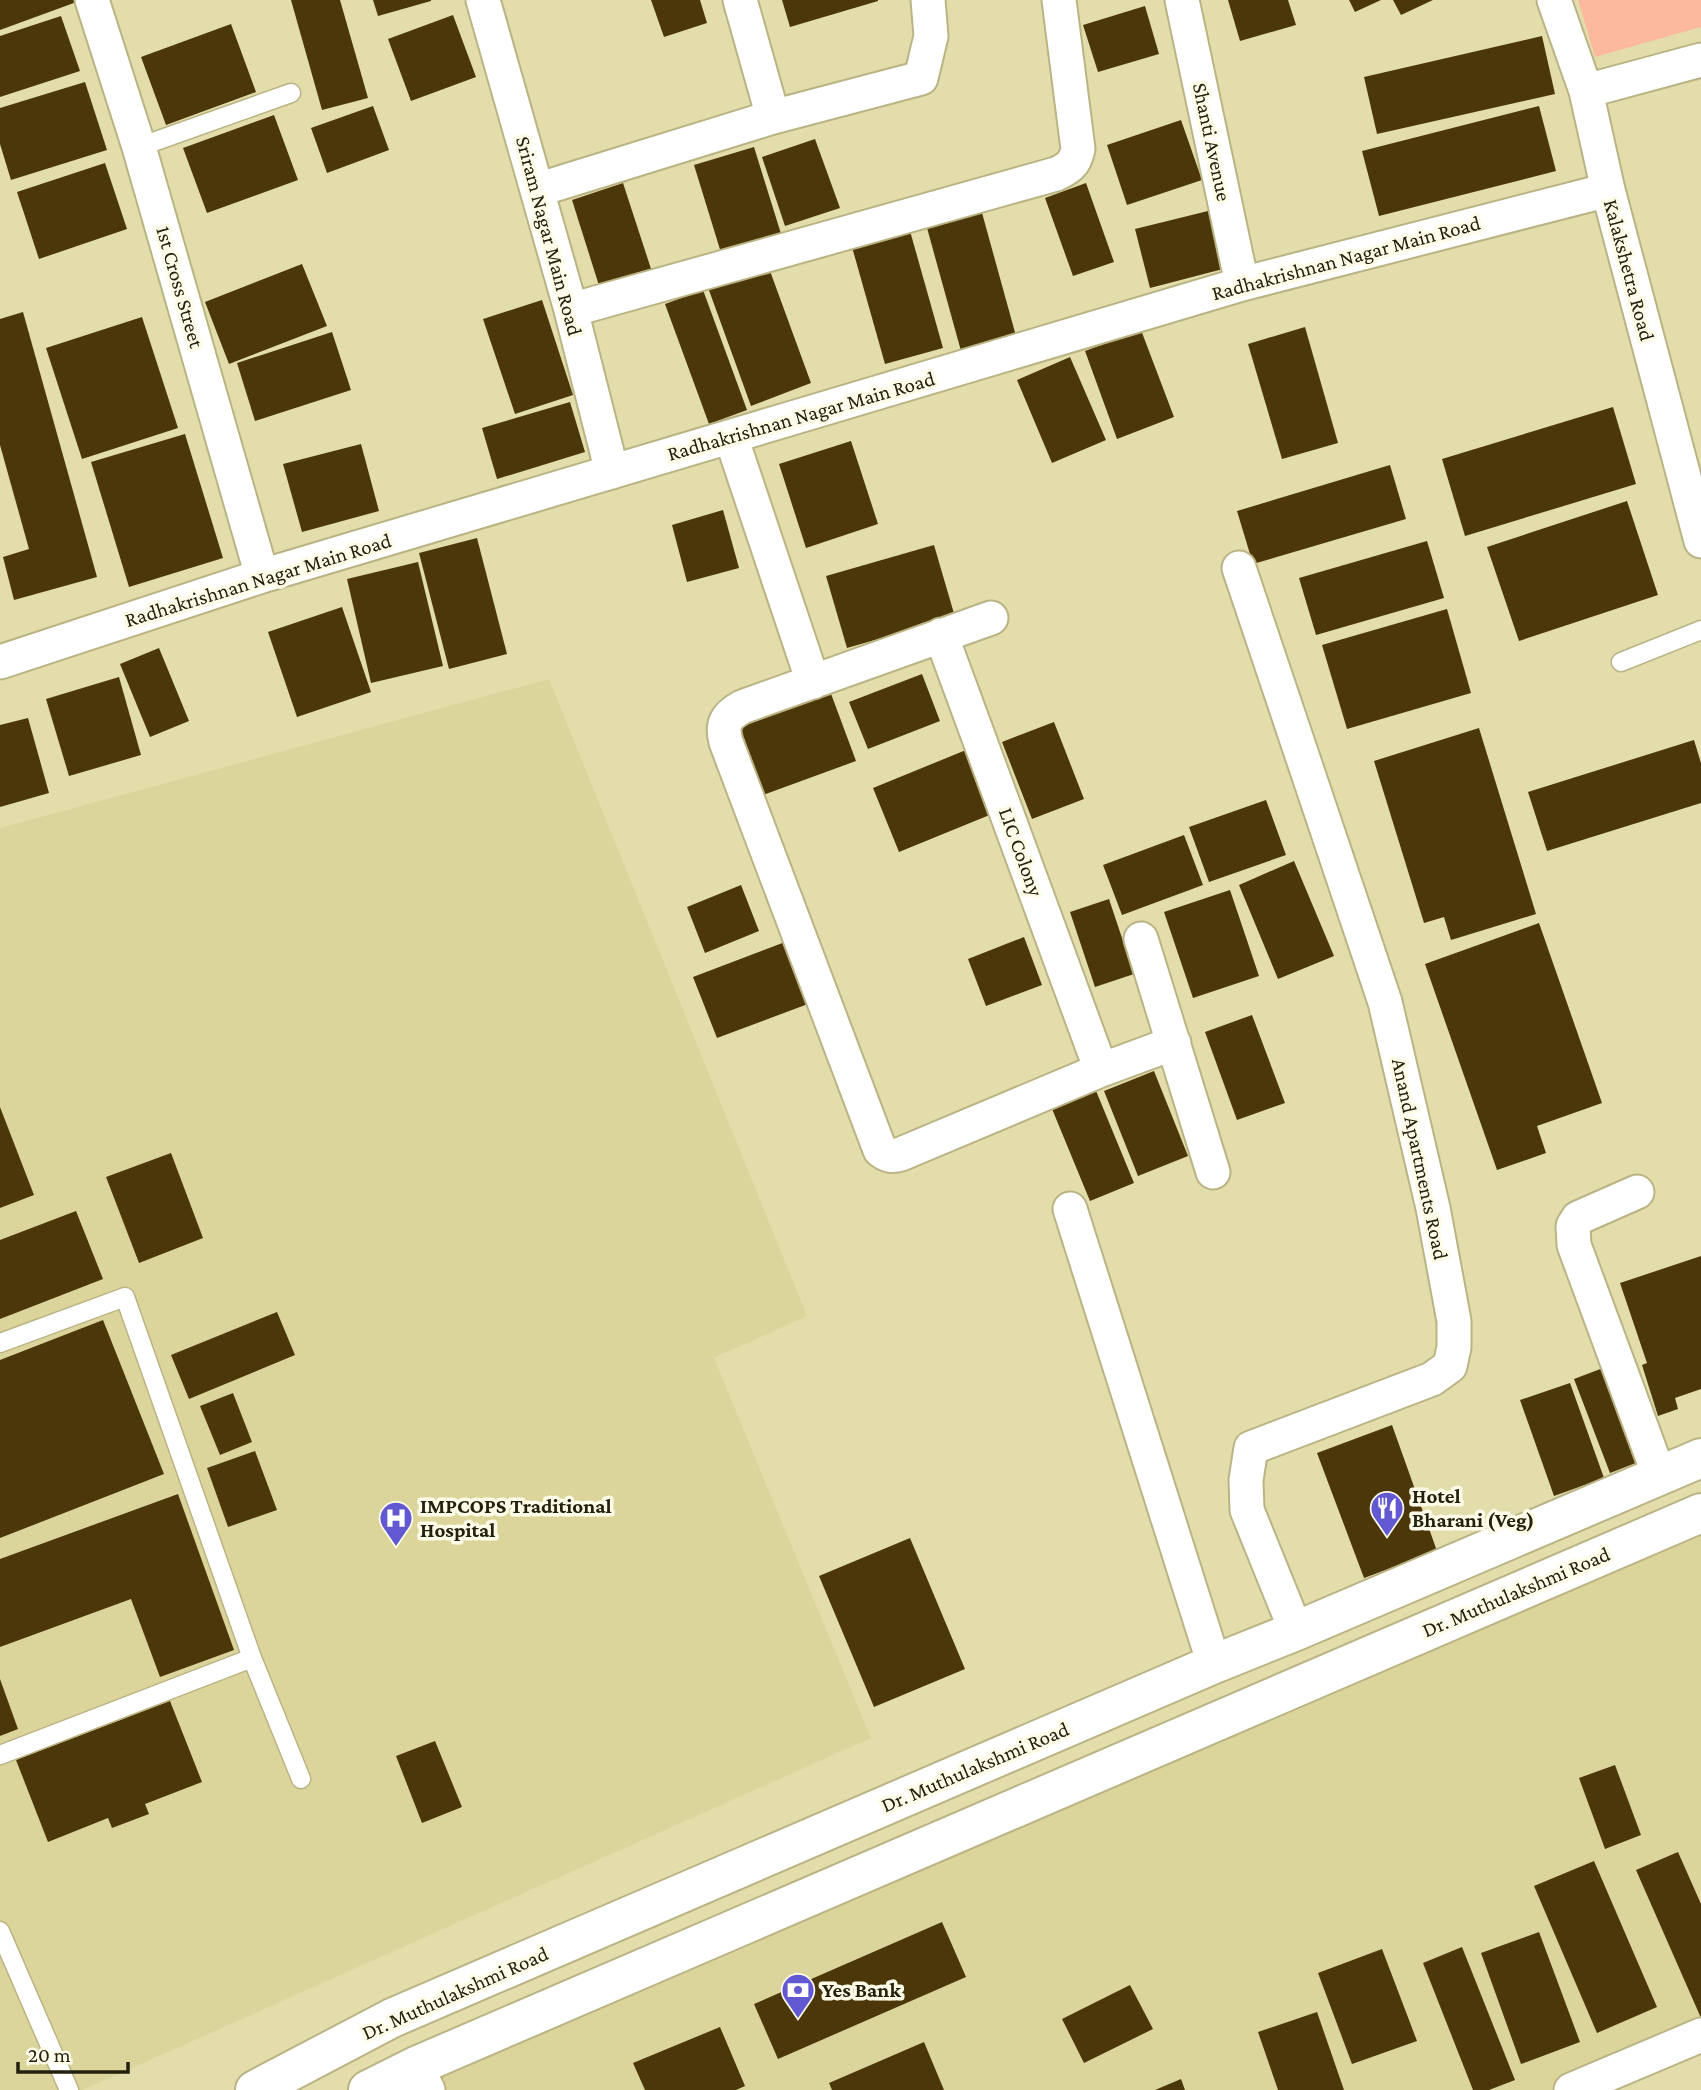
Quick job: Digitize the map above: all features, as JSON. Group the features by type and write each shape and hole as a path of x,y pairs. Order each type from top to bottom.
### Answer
{"main road":[{"name":"Dr. Muthulakshmi Road","path":"255,2090 392,2018 1214,1664 1701,1458"},
{"name":"Dr. Muthulakshmi Road","path":"368,2090 422,2078 1701,1513"}],"street":[{"name":"1st Cross Street","path":"92,0 139,147 262,576"},
{"name":"Sriram Nagar Main Road","path":"483,0 571,310 612,472"},
{"path":"740,0 773,117"},
{"path":"537,190 773,117 921,78 931,36 928,0"},
{"path":"571,310 1068,169 1076,160 1078,149 1059,0"},
{"name":"Shanti Avenue","path":"1182,0 1242,284"},
{"name":"Kalakshetra Road","path":"1554,0 1586,91 1608,190 1701,541"},
{"path":"1586,91 1701,60"},
{"name":"Radhakrishnan Nagar Main Road","path":"0,662 262,576 1242,284 1608,190"},
{"path":"731,437 813,682"},
{"name":"Anand Apartments Road","path":"1239,568 1385,1002 1433,1208 1454,1321 1454,1347 1450,1366 1432,1379 1251,1448 1246,1480 1247,1510 1296,1631"},
{"path":"991,618 742,707 724,721 723,731 880,1150 893,1156 901,1154 1101,1070 1174,1043"},
{"name":"LIC Colony","path":"941,635 1101,1070"},
{"path":"1141,939 1213,1172"},
{"path":"1637,1192 1578,1218 1573,1226 1574,1245 1659,1475"},
{"path":"1070,1209 1214,1664"},
{"path":"1571,2090 1700,2036"}],"lane":[{"path":"139,147 290,93"},
{"path":"1621,662 1701,631"},
{"path":"0,1343 125,1297 252,1658 300,1779"},
{"path":"0,1755 252,1658"},
{"path":"0,1931 69,2090"}],"shaded area":[{"path":"1578,0 1701,0 1701,27 1595,57"},
{"name":"IMPCOPS Traditional Hospital","path":"549,679 807,1316 714,1358 871,1738 83,2090 0,2090 0,828"},
{"path":"1701,1512 1701,2031 1556,2090 428,2090 416,2066"}],"building":[{"path":"0,0 82,0 0,30"},
{"path":"291,0 340,0 368,98 322,110"},
{"path":"373,0 431,0 431,1 378,16"},
{"path":"651,0 700,0 707,23 664,37"},
{"path":"782,0 878,0 878,1 790,27"},
{"path":"1228,0 1288,0 1296,25 1240,41"},
{"path":"1349,0 1381,0 1355,12"},
{"path":"1393,0 1433,0 1401,15"},
{"path":"1145,6 1159,54 1098,72 1083,25"},
{"path":"453,15 476,77 411,101 388,39"},
{"path":"61,16 80,71 0,97 0,36"},
{"path":"231,24 256,92 166,125 141,57"},
{"path":"1542,36 1555,94 1377,134 1364,77"},
{"path":"85,82 107,150 11,180 0,144 0,108"},
{"path":"373,106 389,150 327,173 311,128"},
{"path":"1539,106 1556,171 1379,216 1362,151"},
{"path":"274,115 298,180 207,213 183,148"},
{"path":"1181,120 1202,180 1127,205 1107,145"},
{"path":"815,139 840,208 785,226 762,157"},
{"path":"754,147 782,237 722,256 694,165"},
{"path":"105,163 127,229 39,259 17,192"},
{"path":"623,183 654,278 602,295 572,200"},
{"path":"1086,183 1114,262 1073,276 1045,198"},
{"path":"979,202 1016,336 961,351 924,217"},
{"path":"1208,211 1223,269 1150,288 1135,229"},
{"path":"910,231 943,348 885,364 852,247"},
{"path":"766,260 811,383 751,406 706,282"},
{"path":"302,264 327,326 229,364 205,302"},
{"path":"703,290 747,410 709,424 665,304"},
{"path":"542,300 573,395 515,414 483,319"},
{"path":"23,312 97,577 14,600 3,557 29,549 0,445 0,319"},
{"path":"142,317 178,428 82,459 46,348"},
{"path":"1305,327 1338,443 1282,459 1248,344"},
{"path":"1141,330 1174,417 1117,439 1085,351"},
{"path":"332,332 351,390 255,421 237,363"},
{"path":"1070,357 1106,440 1052,463 1017,380"},
{"path":"570,402 585,452 497,479 482,428"},
{"path":"1613,407 1636,484 1465,536 1442,459"},
{"path":"185,434 223,558 129,587 91,462"},
{"path":"851,441 878,524 806,548 779,464"},
{"path":"361,444 379,511 302,532 283,464"},
{"path":"1390,465 1406,519 1253,564 1237,511"},
{"path":"1627,501 1658,595 1519,641 1487,547"},
{"path":"723,510 739,568 687,582 672,525"},
{"path":"477,538 507,654 449,669 419,553"},
{"path":"1427,541 1444,598 1316,635 1299,578"},
{"path":"934,545 955,617 847,648 826,576"},
{"path":"418,562 443,666 371,683 347,579"},
{"path":"342,607 371,692 297,717 268,632"},
{"path":"1447,609 1471,693 1347,729 1322,645"},
{"path":"159,648 189,721 150,737 120,664"},
{"path":"922,674 940,721 868,749 849,702"},
{"path":"119,677 141,755 69,776 46,699"},
{"path":"830,691 856,761 763,795 738,725"},
{"path":"28,718 49,793 0,807 0,725"},
{"path":"1054,722 1084,799 1032,819 1002,742"},
{"path":"1479,728 1536,914 1451,940 1444,917 1424,923 1374,761"},
{"path":"1694,740 1701,763 1701,803 1547,851 1528,792"},
{"path":"966,750 992,814 899,852 873,788"},
{"path":"1266,800 1286,855 1209,882 1189,827"},
{"path":"1184,835 1203,885 1122,915 1103,865"},
{"path":"1294,861 1334,956 1278,979 1239,885"},
{"path":"741,885 759,931 705,953 687,907"},
{"path":"1230,890 1259,976 1193,998 1164,912"},
{"path":"1109,899 1134,974 1095,987 1070,912"},
{"path":"1539,923 1602,1103 1537,1126 1546,1153 1497,1170 1425,964"},
{"path":"1024,937 1042,985 986,1006 968,959"},
{"path":"785,942 808,1004 717,1038 693,977"},
{"path":"1252,1015 1285,1103 1237,1120 1205,1032"},
{"path":"1154,1071 1188,1156 1138,1176 1104,1091"},
{"path":"1094,1086 1134,1183 1090,1201 1050,1104"},
{"path":"0,1107 34,1195 0,1208"},
{"path":"171,1153 203,1238 139,1263 106,1177"},
{"path":"76,1211 103,1279 0,1319 0,1240"},
{"path":"1701,1256 1701,1389 1675,1398 1678,1409 1658,1416 1642,1365 1647,1363 1620,1283"},
{"path":"277,1312 295,1355 189,1399 171,1355"},
{"path":"103,1320 164,1474 0,1538 0,1360"},
{"path":"1624,1360 1659,1454 1610,1473 1574,1379"},
{"path":"1570,1383 1604,1478 1554,1496 1520,1400"},
{"path":"233,1393 252,1442 220,1455 200,1406"},
{"path":"1392,1425 1437,1551 1364,1578 1317,1453"},
{"path":"255,1451 277,1510 228,1527 207,1468"},
{"path":"178,1494 234,1650 160,1677 131,1599 0,1647 0,1559"},
{"path":"910,1538 965,1669 874,1707 819,1576"},
{"path":"0,1679 18,1729 0,1736"},
{"path":"170,1701 202,1782 145,1804 149,1814 112,1828 108,1818 48,1842 16,1760"},
{"path":"435,1741 462,1807 422,1823 396,1756"},
{"path":"1615,1765 1641,1835 1605,1849 1579,1778"},
{"path":"1678,1852 1701,1904 1701,2018 1636,1870"},
{"path":"1594,1861 1657,2007 1597,2033 1534,1886"},
{"path":"942,1922 966,1977 778,2059 754,2004"},
{"path":"1539,1932 1580,2042 1521,2064 1481,1953"},
{"path":"1462,1947 1515,2080 1489,2090 1473,2090 1423,1963"},
{"path":"1382,1949 1417,2041 1352,2064 1318,1973"},
{"path":"1130,1985 1153,2029 1084,2063 1062,2019"},
{"path":"1317,2012 1344,2090 1278,2090 1258,2032"},
{"path":"720,2027 745,2086 736,2090 645,2090 633,2063"},
{"path":"924,2042 944,2090 832,2090 829,2083"},
{"path":"1181,2079 1185,2090 1155,2090"}],"place":[{"name":"Hotel Bharani (Veg)","path":"1387,1538"},
{"name":"IMPCOPS Traditional Hospital","path":"396,1548"},
{"name":"Yes Bank","path":"798,2020"}]}
